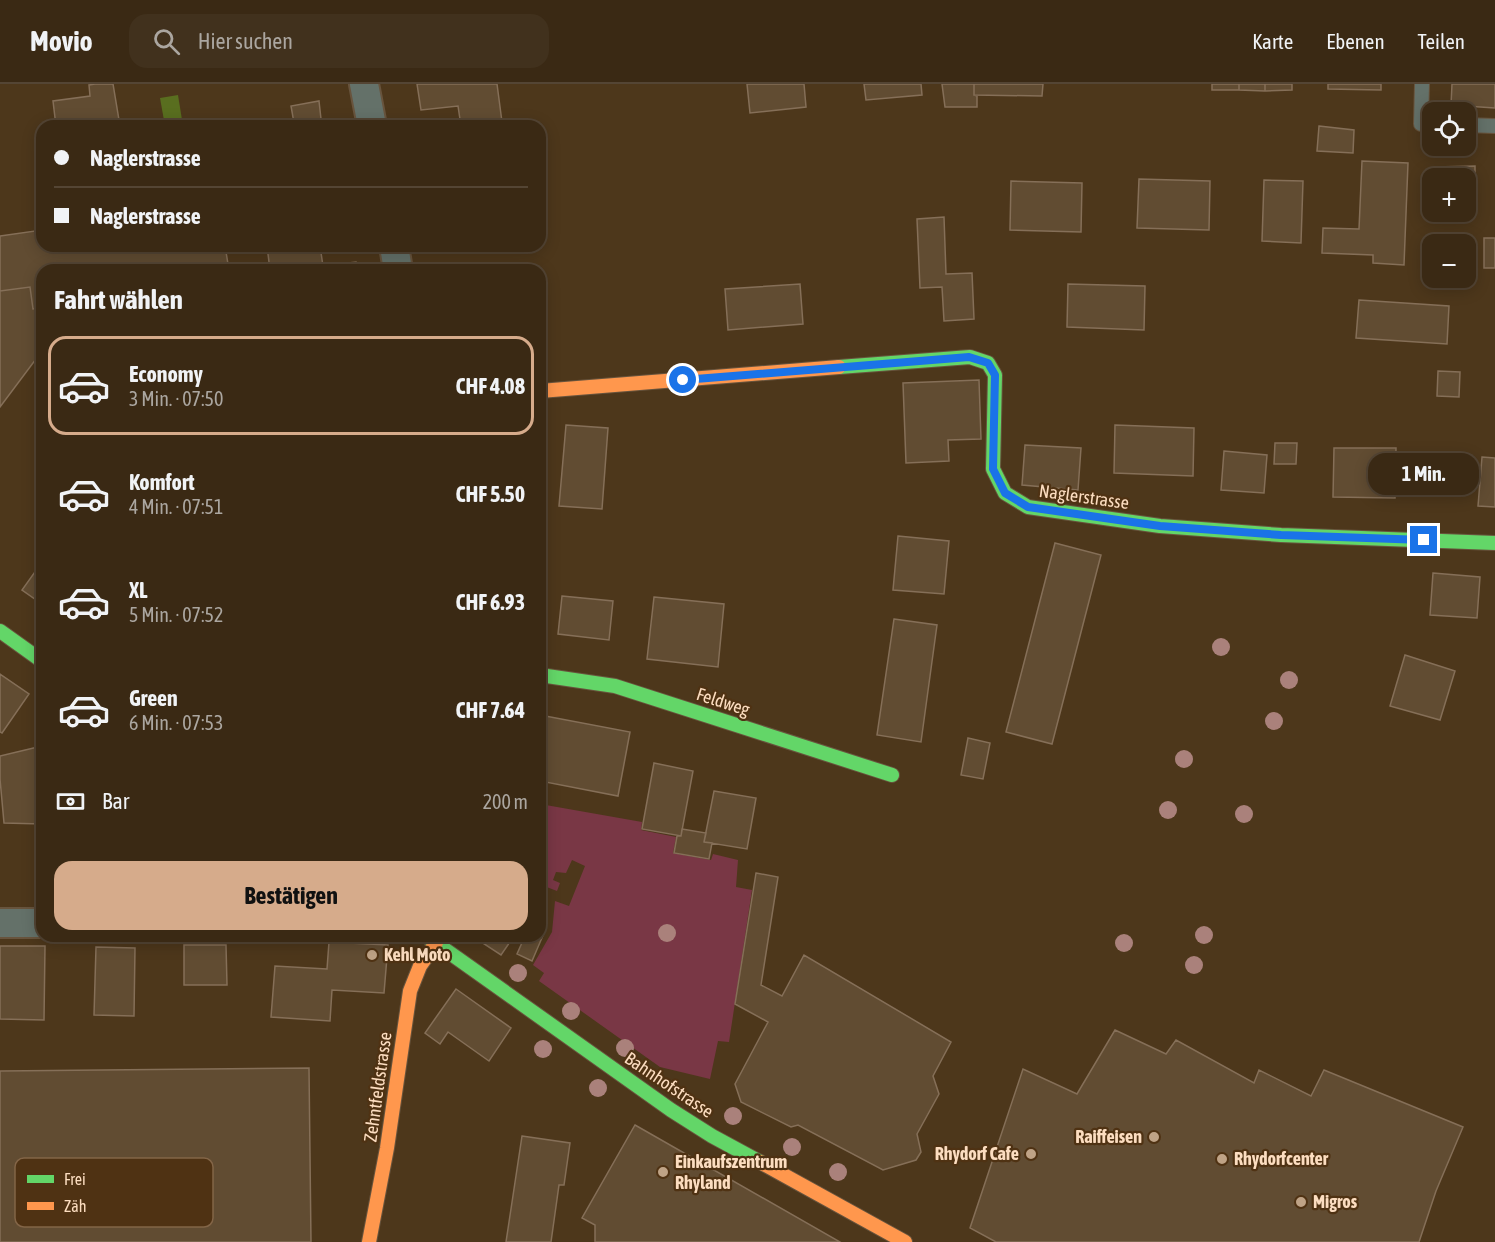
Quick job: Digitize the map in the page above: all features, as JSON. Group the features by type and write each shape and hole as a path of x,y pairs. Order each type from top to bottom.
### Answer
{"street":[{"path":"364,84 371,120"},
{"name":"Naglerstrasse","path":"546,391 969,357 988,363 995,375 993,469 1005,493 1028,507 1160,526 1281,535 1495,543"},
{"path":"0,632 36,657"},
{"name":"Feldweg","path":"546,676 615,686 892,775"},
{"path":"0,923 36,924"},
{"name":"Zehntfeldstrasse","path":"369,1242 395,1103 410,991 415,974 430,942"},
{"name":"Bahnhofstrasse","path":"434,942 671,1110 712,1136 905,1242"}],"lane":[{"path":"1422,84 1422,124"},
{"path":"1476,125 1495,126"}],"shaded area":[{"path":"178,95 182,120 164,120 160,98"},
{"path":"546,805 642,822 641,830 676,837 673,853 711,860 713,854 738,860 736,887 752,890 729,1042 718,1041 710,1079 660,1067 539,981 544,973 533,965 552,932 555,901 569,906 585,866 572,860 566,873 556,872 553,880 560,883 557,891 546,887"}],"building":[{"path":"113,84 119,120 55,120 53,101 90,96 89,85"},
{"path":"417,84 497,84 502,120 460,120 458,106 421,110"},
{"path":"747,84 804,84 806,107 750,113"},
{"path":"864,84 921,84 922,95 866,100"},
{"path":"942,84 974,84 977,107 945,107"},
{"path":"974,84 1043,84 1042,96 974,95"},
{"path":"1212,84 1239,84 1239,90 1212,90"},
{"path":"1239,84 1265,84 1265,91 1239,90"},
{"path":"1265,84 1292,84 1292,90 1265,91"},
{"path":"1328,84 1381,84 1381,90 1328,89"},
{"path":"1452,84 1495,84 1495,108 1476,107 1476,102 1451,102"},
{"path":"319,101 321,119 293,120 291,106"},
{"path":"1319,126 1354,130 1353,153 1317,151"},
{"path":"1362,161 1408,163 1404,265 1373,263 1373,255 1322,253 1323,228 1359,229"},
{"path":"1475,166 1475,168 1435,168"},
{"path":"1139,179 1210,181 1209,230 1137,228"},
{"path":"1264,180 1303,181 1301,243 1262,241"},
{"path":"1011,181 1082,183 1081,232 1010,230"},
{"path":"944,217 946,274 972,273 974,319 944,321 942,287 920,288 917,219"},
{"path":"36,231 36,252 226,252 228,264 36,264 36,359 0,407 0,236"},
{"path":"36,231 36,252 226,252 228,264 36,264 36,309 33,309 30,287 0,291 0,236"},
{"path":"1484,238 1495,238 1495,268 1484,268"},
{"path":"268,252 321,252 323,264 269,264"},
{"path":"800,284 803,324 728,330 725,289"},
{"path":"1068,284 1145,286 1144,330 1067,327"},
{"path":"1359,300 1449,306 1447,344 1356,338"},
{"path":"1438,371 1460,372 1459,397 1437,396"},
{"path":"979,380 981,439 948,440 949,461 906,463 903,383"},
{"path":"566,425 608,428 602,509 559,506"},
{"path":"1115,425 1194,428 1193,476 1114,473"},
{"path":"1275,443 1297,443 1296,464 1274,464"},
{"path":"1025,445 1081,448 1078,490 1022,485"},
{"path":"1334,448 1396,448 1395,498 1333,497"},
{"path":"1224,451 1267,455 1264,493 1221,490"},
{"path":"1482,457 1495,458 1495,507 1478,506"},
{"path":"898,536 949,541 944,594 893,590"},
{"path":"1055,543 1101,555 1052,744 1006,732"},
{"path":"36,570 36,600 22,590"},
{"path":"1433,573 1480,577 1477,618 1430,615"},
{"path":"562,596 613,601 609,640 558,634"},
{"path":"654,597 724,604 718,667 647,659"},
{"path":"894,619 937,625 921,742 877,735"},
{"path":"1405,655 1455,671 1440,720 1390,706"},
{"path":"0,674 29,694 2,733 0,732"},
{"path":"546,716 630,732 618,796 546,782"},
{"path":"968,738 990,743 983,779 961,775"},
{"path":"36,747 36,824 4,823 0,756"},
{"path":"654,763 693,771 681,836 642,829"},
{"path":"714,791 756,798 747,849 704,842"},
{"path":"682,829 706,833 704,842 712,843 709,859 674,853 677,836 681,836"},
{"path":"756,873 778,877 761,985 782,996 804,955 951,1042 933,1076 939,1094 917,1134 921,1152 916,1160 883,1170 798,1125 791,1127 741,1102 735,1084 768,1022 735,1004"},
{"path":"329,942 388,945 384,993 332,990 330,1021 271,1017 275,966 327,969"},
{"path":"481,942 510,942 501,955"},
{"path":"522,942 540,942 532,961 517,954"},
{"path":"184,945 226,945 227,985 184,985"},
{"path":"0,946 45,946 44,1020 0,1019"},
{"path":"96,947 135,948 134,1016 94,1015"},
{"path":"456,989 511,1028 489,1061 448,1032 440,1044 425,1033"},
{"name":"Rhydorfcenter","path":"1115,1030 1166,1054 1176,1040 1254,1083 1259,1070 1311,1096 1324,1070 1463,1127 1436,1191 1419,1242 996,1242 970,1228 1023,1069 1077,1094"},
{"path":"309,1068 311,1242 0,1242 0,1071"},
{"name":"Einkaufszentrum Rhyland","path":"635,1125 840,1242 595,1242 595,1225 582,1218"},
{"path":"522,1136 570,1143 564,1185 559,1185 551,1242 506,1242"}],"traffic: fast":[{"path":"839,367 970,357 988,363 995,375 993,469 1005,493 1028,507 1160,526 1281,535 1495,543"},
{"path":"0,631 36,657"},
{"path":"546,676 615,686 892,775"},
{"path":"434,942 671,1110 760,1162"}],"traffic: slow":[{"path":"546,391 839,367"},
{"path":"369,1242 387,1148 410,991 420,966 436,943"},
{"path":"760,1162 905,1242"}],"place":[{"name":"Kehl Moto","path":"372,955"},
{"name":"Raiffeisen","path":"1154,1137"},
{"name":"Rhydorf Cafe","path":"1031,1154"},
{"name":"Rhydorfcenter","path":"1222,1159"},
{"name":"Einkaufszentrum Rhyland","path":"663,1172"},
{"name":"Migros","path":"1301,1202"}],"route":[{"path":"683,380 969,357 988,363 995,375 993,469 1005,493 1028,507 1160,526 1281,535 1424,540"}]}
